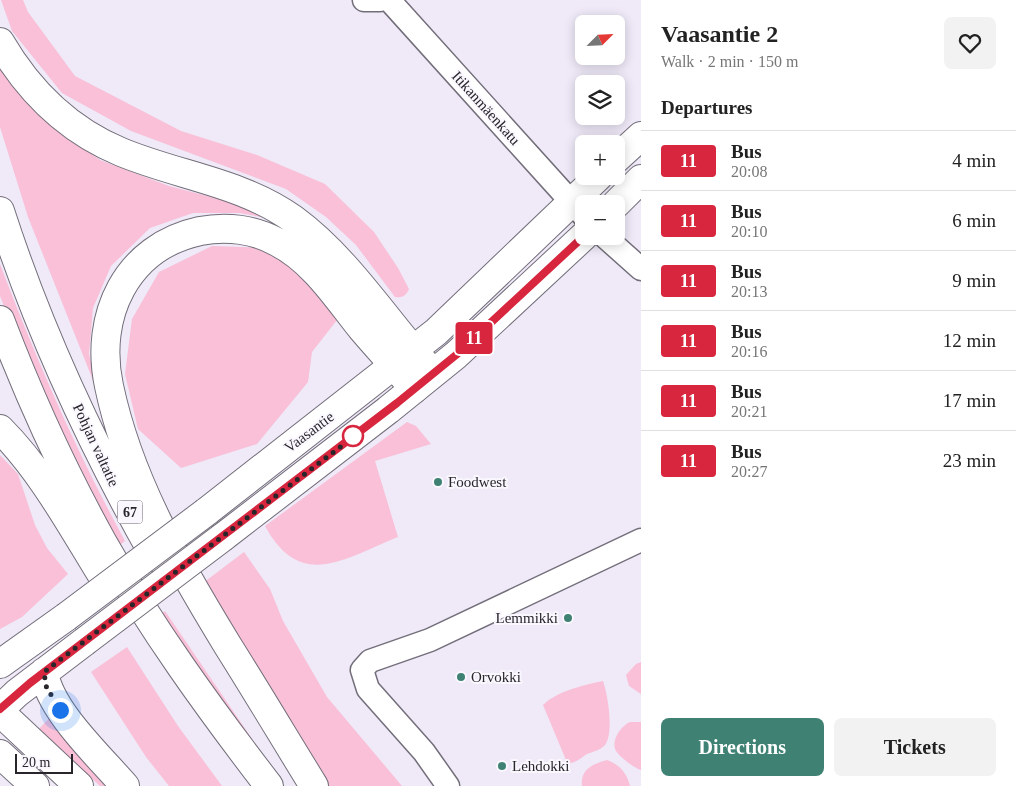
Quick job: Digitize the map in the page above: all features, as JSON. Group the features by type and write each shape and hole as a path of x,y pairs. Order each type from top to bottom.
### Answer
{"main road":[{"path":"0,42 31,88 52,110 83,131 120,152 227,185 265,201 294,220 321,243 404,358"},
{"path":"625,151 641,136"},
{"path":"625,195 641,179"},
{"name":"Pohjan valtatie","path":"0,212 45,336 120,495 196,630 252,711 310,786"},
{"name":"Vaasantie","path":"0,664 206,512 404,358 575,212"},
{"path":"314,786 196,594 153,514 134,472 119,430 108,383 105,346 110,312 123,282 145,256 167,241 214,228 250,231 278,242 304,260 404,358 424,381"},
{"name":"Vaasantie","path":"0,711 44,672 223,537 424,381 500,315 575,244"},
{"name":"67","path":"0,320 16,362 54,448 103,543 168,647 269,786"},
{"path":"0,429 16,445 54,499 148,649 245,786"},
{"path":"44,672 46,686 60,710 125,786"},
{"path":"0,711 79,786"},
{"path":"0,754 35,786"}],"street":[{"path":"364,0 380,0"},
{"name":"Itikanmäenkatu","path":"389,0 575,206"},
{"path":"614,245 641,269"},
{"path":"448,786 424,752 368,688 362,670 370,661 430,640 641,540"}],"shaded area":[{"path":"1,0 23,0 28,12 75,76 181,131 257,155 325,184 374,232 398,268 409,289 407,293 402,297 395,297 356,245 326,217 286,189 131,131 62,93 12,31"},
{"path":"0,57 36,113 100,160 169,186 234,203 278,220 239,213 193,213 150,228 111,266 93,308 89,354 102,403 28,217 0,127"},
{"path":"212,246 268,248 311,284 337,320 312,352 308,382 257,444 181,468 138,429 125,374 132,319 159,272"},
{"path":"0,264 58,404 90,473 125,541 116,548 32,376 0,296"},
{"path":"407,422 416,426 431,444 375,461 398,537 342,560 325,564 309,564 294,559 279,546 265,526"},
{"path":"0,455 18,474 35,525 47,548 68,574 22,617 0,629"},
{"path":"244,552 270,589 283,621 327,697 402,786 329,786 199,586"},
{"path":"165,611 284,786 275,786 156,618"},
{"path":"127,647 178,726 222,786 169,786 146,757 91,672"},
{"path":"641,662 641,694 629,686 626,675 636,664"},
{"path":"603,681 607,695 610,723 608,739 601,748 571,763 566,760 543,705 563,692"},
{"path":"53,714 114,786 100,786 39,729"},
{"path":"630,722 641,722 641,770 619,755 614,745 618,733 623,726"},
{"path":"607,760 616,764 622,770 630,786 582,786 585,771 597,763"}],"bus line":[{"name":"11","path":"0,709 17,693 397,403 456,355 575,245"}],"place":[{"name":"Foodwest","path":"438,482"},
{"name":"Lemmikki","path":"568,618"},
{"name":"Orvokki","path":"461,677"},
{"name":"Lehdokki","path":"502,766"}],"route":[{"path":"60,710 46,686 44,672 360,432 353,436"}]}
